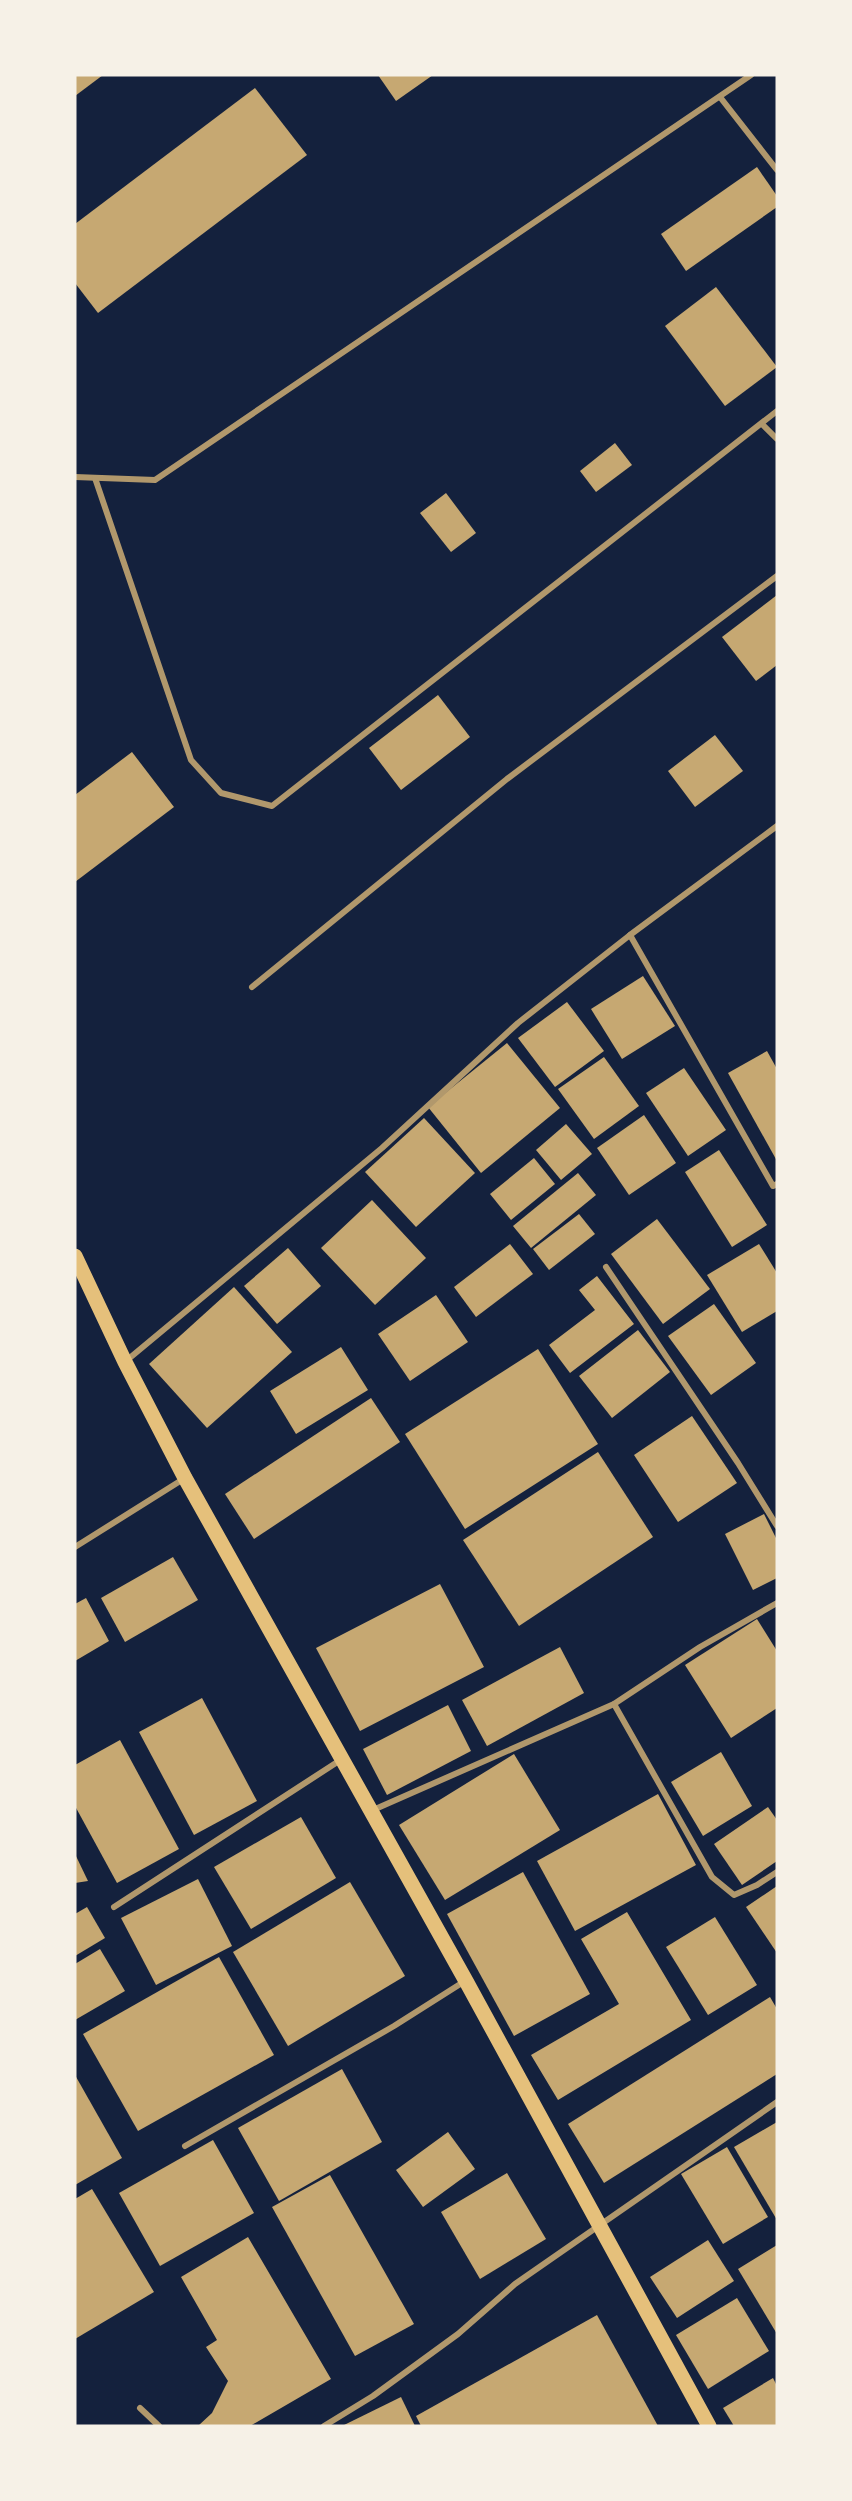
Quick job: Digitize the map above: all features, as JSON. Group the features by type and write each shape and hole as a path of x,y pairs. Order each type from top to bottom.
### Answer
{"main road":[{"path":"75,1256 125,1362 185,1478 466,1981 709,2426"}],"street":[{"path":"75,477 155,480 751,75"},
{"path":"720,98 777,170"},
{"path":"95,478 191,760 221,793 272,807 777,411"},
{"path":"762,424 777,439"},
{"path":"252,987 507,779 777,576"},
{"path":"125,1362 382,1148 518,1023 630,935 777,826"},
{"path":"630,935 773,1186 777,1184"},
{"path":"606,1267 738,1463 777,1526"},
{"path":"75,1547 185,1478"},
{"path":"371,1811 614,1704 700,1647 777,1603"},
{"path":"614,1704 712,1877 734,1895 758,1885 777,1872"},
{"path":"114,1907 342,1759"},
{"path":"186,2146 394,2026 466,1981"},
{"path":"324,2426 373,2397 439,2348 515,2284 777,2102"},
{"path":"140,2408 159,2426"}],"building":[{"path":"75,75 103,75 75,96"},
{"path":"378,75 433,75 396,101"},
{"path":"255,88 307,155 98,313 75,283 75,224"},
{"path":"757,167 777,196 777,207 686,271 661,234"},
{"path":"716,287 777,367 725,406 665,326"},
{"path":"615,443 632,465 596,492 580,471"},
{"path":"446,493 476,533 451,552 420,513"},
{"path":"777,595 777,665 756,681 722,637"},
{"path":"438,695 470,737 401,790 369,748"},
{"path":"715,735 743,771 695,807 668,771"},
{"path":"132,752 174,807 75,882 75,795"},
{"path":"643,976 675,1026 622,1059 591,1009"},
{"path":"567,1002 604,1051 555,1087 518,1038"},
{"path":"507,1043 560,1108 481,1173 428,1107"},
{"path":"767,1051 777,1069 777,1161 728,1073"},
{"path":"604,1057 639,1106 594,1139 558,1089"},
{"path":"684,1068 726,1130 688,1156 646,1093"},
{"path":"644,1115 676,1163 629,1195 597,1148"},
{"path":"424,1118 475,1173 416,1227 365,1172"},
{"path":"566,1124 592,1154 561,1180 536,1150"},
{"path":"719,1150 767,1225 732,1247 685,1172"},
{"path":"534,1158 555,1184 511,1220 490,1194"},
{"path":"578,1173 596,1195 531,1248 513,1226"},
{"path":"372,1200 426,1258 375,1305 321,1248"},
{"path":"579,1214 595,1234 549,1270 533,1249"},
{"path":"657,1219 710,1289 663,1324 611,1254"},
{"path":"510,1244 533,1274 476,1317 454,1287"},
{"path":"759,1244 777,1273 777,1311 742,1332 707,1275"},
{"path":"288,1248 321,1286 277,1324 244,1286"},
{"path":"597,1276 634,1324 570,1373 549,1345 595,1310 579,1290"},
{"path":"234,1287 292,1352 207,1428 149,1364"},
{"path":"436,1295 468,1342 410,1381 378,1334"},
{"path":"714,1304 756,1363 711,1395 668,1336"},
{"path":"638,1330 670,1372 612,1418 579,1376"},
{"path":"341,1347 368,1390 296,1434 270,1391"},
{"path":"538,1349 598,1444 465,1529 405,1434"},
{"path":"371,1398 400,1442 254,1539 225,1494"},
{"path":"692,1416 737,1483 678,1522 634,1455"},
{"path":"598,1452 653,1537 519,1626 463,1540"},
{"path":"764,1514 777,1540 777,1578 753,1590 725,1534"},
{"path":"173,1557 198,1600 125,1642 101,1598"},
{"path":"440,1584 484,1667 360,1731 316,1648"},
{"path":"86,1598 109,1641 75,1661 75,1604"},
{"path":"757,1619 777,1651 777,1708 731,1738 685,1665"},
{"path":"560,1647 584,1693 487,1746 462,1700"},
{"path":"202,1698 257,1801 194,1835 139,1732"},
{"path":"448,1705 471,1751 387,1795 363,1749"},
{"path":"120,1740 179,1849 117,1883 75,1806 75,1765"},
{"path":"721,1752 752,1806 703,1836 671,1782"},
{"path":"514,1754 560,1830 445,1900 399,1825"},
{"path":"658,1794 696,1865 575,1931 537,1861"},
{"path":"768,1807 777,1820 777,1861 742,1885 714,1844"},
{"path":"301,1817 336,1878 251,1929 214,1867"},
{"path":"75,1854 88,1881 75,1883"},
{"path":"523,1872 590,1994 514,2036 447,1914"},
{"path":"198,1879 232,1946 156,1985 121,1918"},
{"path":"350,1882 405,1976 288,2046 233,1952"},
{"path":"777,1886 777,1953 746,1907"},
{"path":"87,1907 105,1938 75,1956 75,1914"},
{"path":"627,1912 691,2020 558,2100 531,2055 619,2004 581,1939"},
{"path":"715,1917 757,1985 708,2015 666,1947"},
{"path":"100,1949 125,1991 75,2020 75,1964"},
{"path":"219,1957 274,2055 138,2131 83,2034"},
{"path":"770,1997 777,2009 777,2074 604,2183 568,2124"},
{"path":"342,2069 382,2142 279,2201 238,2128"},
{"path":"75,2075 122,2158 75,2185"},
{"path":"777,2122 777,2220 734,2147"},
{"path":"448,2132 475,2169 423,2207 396,2170"},
{"path":"213,2140 254,2213 160,2266 119,2193"},
{"path":"727,2147 768,2217 723,2244 681,2174"},
{"path":"507,2173 546,2239 480,2279 441,2212"},
{"path":"330,2175 414,2324 355,2356 272,2207"},
{"path":"92,2189 154,2292 75,2339 75,2199"},
{"path":"248,2237 331,2379 250,2426 198,2426 212,2413 228,2381 206,2347 217,2340 181,2277"},
{"path":"708,2240 734,2281 677,2318 650,2277"},
{"path":"777,2245 777,2334 738,2269"},
{"path":"737,2298 769,2351 708,2389 676,2335"},
{"path":"597,2315 658,2426 421,2426 416,2416"},
{"path":"773,2378 777,2386 777,2426 734,2426 723,2408"},
{"path":"401,2397 415,2426 342,2426"}]}
